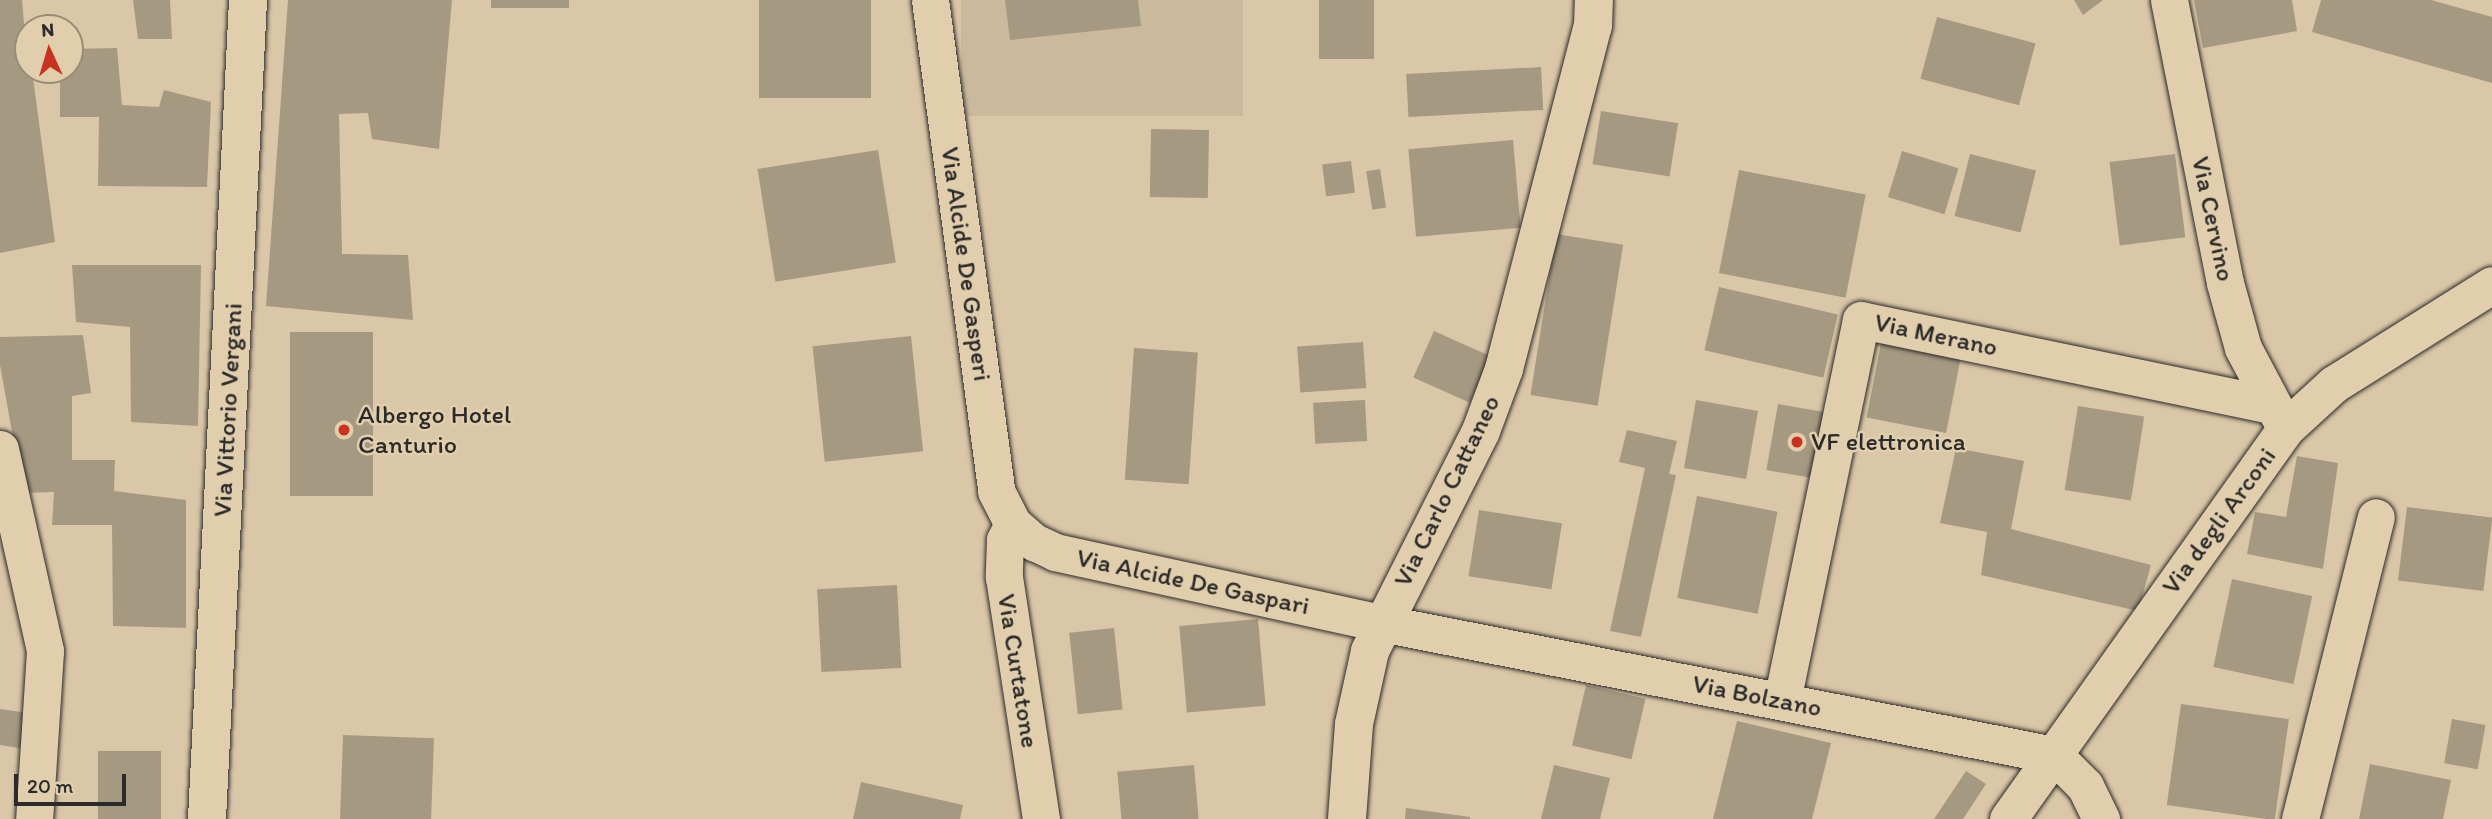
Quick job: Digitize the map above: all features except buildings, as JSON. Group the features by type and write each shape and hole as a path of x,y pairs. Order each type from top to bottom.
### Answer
{"street":[{"name":"Via Vittorio Vergani","path":"207,819 248,0"},
{"name":"Via Alcide De Gasperi","path":"930,0 996,491 1013,524"},
{"name":"Via Carlo Cattaneo","path":"1347,819 1354,723 1370,651 1381,623 1481,430 1504,369 1592,26 1594,0"},
{"name":"Via Cervino","path":"2169,0 2225,283 2243,348 2279,416"},
{"name":"Via degli Arconi","path":"2008,819 2054,755 2279,416 2492,285"},
{"name":"Via Merano","path":"1782,701 1861,320 2279,416"},
{"path":"0,449 45,651 34,819"},
{"path":"2300,819 2376,517"},
{"name":"Via Alcide De Gaspari","path":"1013,524 1055,552 1381,623"},
{"name":"Via Curtatone","path":"1013,524 1005,540 1004,576 1041,819"},
{"name":"Via Bolzano","path":"1381,623 2054,755"},
{"path":"2054,755 2085,786 2101,819"}],"shaded area":[{"path":"961,0 1243,0 1243,116 961,116"}],"place":[{"name":"Albergo Hotel Canturio","path":"344,430"},
{"name":"VF elettronica","path":"1797,442"}]}
